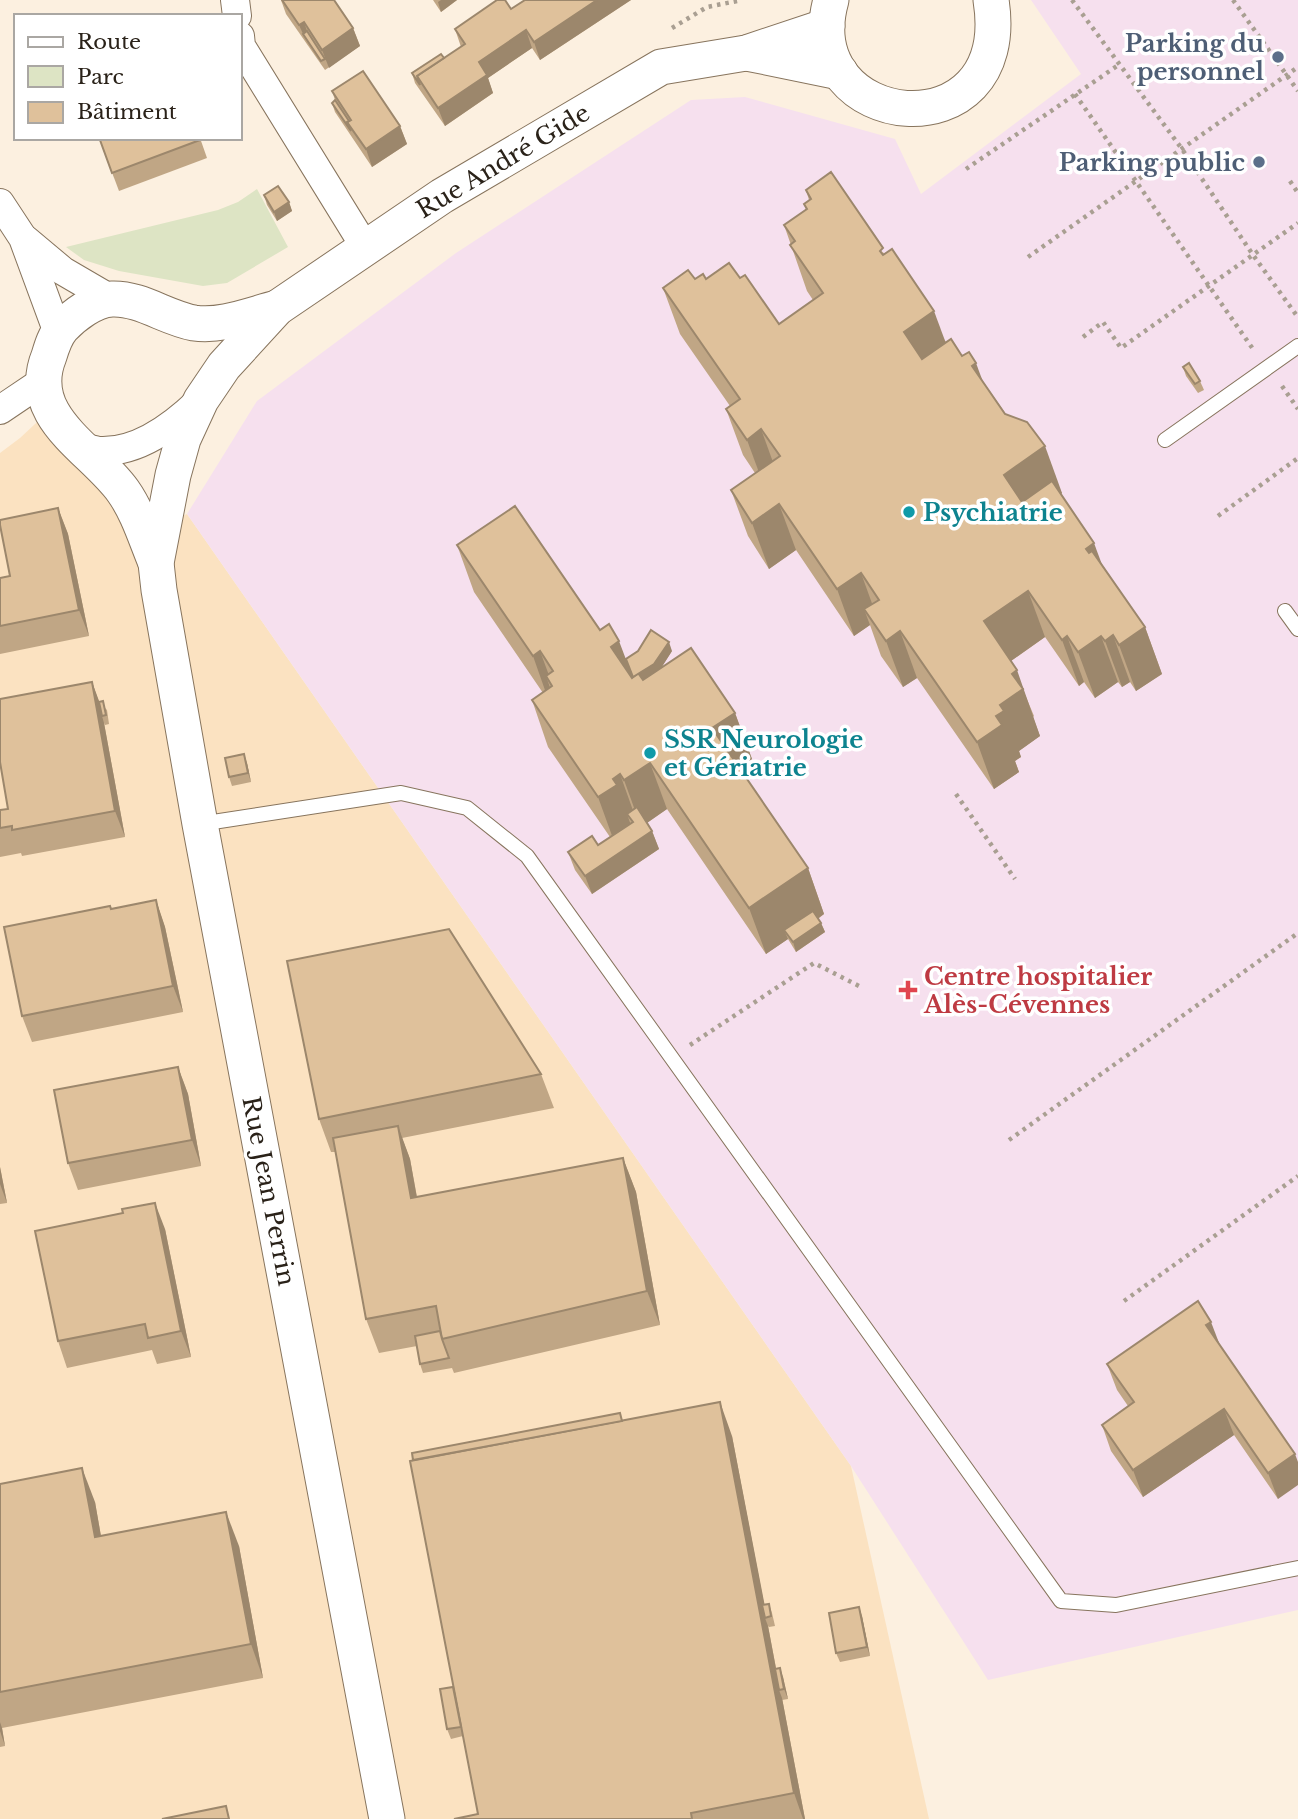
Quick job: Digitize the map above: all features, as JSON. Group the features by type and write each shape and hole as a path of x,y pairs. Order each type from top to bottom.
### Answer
{"street":[{"path":"829,13 830,49 840,72 859,92 883,106 912,110 938,106 962,93 980,74 991,51 995,24 991,0"},
{"name":"Rue André Gide","path":"277,308 442,196 661,66 746,53 829,13"},
{"path":"242,48 365,247"},
{"name":"Rue André Gide","path":"746,53 840,72"},
{"path":"0,202 23,238 58,333"},
{"path":"23,238 63,271 111,299 157,310 192,323 218,324 277,308"},
{"path":"111,299 72,317 58,333 45,364 44,395 50,410 78,445 123,491 156,563"},
{"path":"156,563 173,475 183,439 201,400 224,366 277,308"},
{"path":"0,411 43,381"},
{"path":"78,445 98,451 118,449 150,439 180,419 201,400"},
{"name":"Rue Jean Perrin","path":"156,563 200,824 387,1819"}],"lane":[{"path":"1165,440 1298,346"},
{"path":"1285,611 1298,629"},
{"path":"200,824 401,793 467,808 527,856 1061,1601 1116,1605 1298,1568"}],"path":[{"path":"1072,0 1182,149 1252,255 1297,316"},
{"path":"1233,0 1298,91"},
{"path":"966,169 1120,64"},
{"path":"1028,257 1298,67"},
{"path":"1075,94 1208,287 1298,409"},
{"path":"1290,181 1298,193"},
{"path":"1083,337 1103,322 1121,348 1298,223"},
{"path":"1218,516 1298,458"},
{"path":"956,794 1015,879"},
{"path":"1009,1140 1298,933"},
{"path":"672,1057 814,962 861,987"},
{"path":"1124,1301 1298,1176"}],"shaded area":[{"name":"Centre hospitalier Alès-Cévennes","path":"1031,0 1298,0 1298,1610 988,1680 851,1466 187,514 257,401 456,253 691,100 745,97 895,139 921,194 1081,74"},
{"path":"50,410 164,524 187,514 851,1466 929,1819 0,1819 0,453"}],"green space":[{"path":"257,189 288,247 227,283 203,286 119,271 84,260 66,247 218,210 238,202"}],"building":[{"path":"282,0 334,0 353,28 322,50 304,22 299,25"},
{"path":"497,0 505,0 511,9 525,0 597,0 534,42 526,30 479,62 487,75 438,108 417,76 465,44 455,29"},
{"path":"307,31 325,59 321,61 303,34"},
{"path":"441,54 444,58 417,76 420,85 412,73"},
{"path":"363,71 400,126 366,149 347,122 351,120 332,91"},
{"path":"335,100 349,121 347,122 351,131 332,103"},
{"path":"100,140 200,140 112,173"},
{"name":"Psychiatrie","path":"831,172 883,248 880,251 883,255 892,249 934,311 904,332 922,359 951,339 962,356 969,352 976,363 972,366 1005,414 1027,422 1045,446 1004,475 1022,502 1052,481 1094,543 1086,549 1089,553 1092,551 1145,627 1119,645 1113,635 1105,641 1101,636 1078,652 1067,636 1062,640 1028,591 984,621 1017,670 1012,674 1023,689 1000,705 1004,711 996,716 1002,725 977,742 900,631 886,641 864,609 879,600 861,573 837,589 779,504 752,523 731,490 780,456 761,429 747,440 726,409 740,399 663,288 688,270 695,279 703,274 706,279 729,263 740,278 745,275 779,324 823,293 790,245 795,241 784,225 807,209 804,204 811,199 806,190"},
{"path":"278,186 289,202 274,212 264,195"},
{"path":"1189,363 1200,381 1195,384 1183,367"},
{"name":"SSR Neurologie et Gériatrie","path":"515,506 600,630 609,624 619,641 611,647 632,678 638,673 643,680 691,648 735,713 712,728 808,868 749,908 650,763 624,780 620,774 613,779 617,785 598,797 532,700 552,686 546,676 553,671 540,651 533,656 457,545"},
{"path":"58,508 79,610 0,626 0,578 10,576 0,520"},
{"path":"651,630 669,642 654,664 633,677 626,659 638,651"},
{"path":"92,682 115,811 12,830 12,826 0,828 0,810 8,809 0,762 0,699"},
{"path":"103,701 106,715 102,716 99,702"},
{"path":"244,754 248,773 229,777 225,758"},
{"path":"637,807 652,831 585,876 568,852 592,836 598,845 633,822 627,814"},
{"path":"156,900 173,986 22,1016 4,927 110,906 111,909"},
{"path":"813,911 821,923 793,942 784,930"},
{"path":"449,929 541,1074 319,1119 287,961"},
{"path":"178,1067 192,1140 68,1163 54,1090"},
{"path":"398,1126 411,1198 623,1158 647,1291 442,1339 436,1306 366,1319 333,1138"},
{"path":"155,1203 181,1331 148,1338 145,1324 58,1341 35,1231 123,1213 122,1209"},
{"path":"1198,1301 1211,1322 1206,1325 1295,1454 1268,1473 1224,1409 1133,1470 1102,1425 1134,1402 1107,1364"},
{"path":"440,1331 449,1358 420,1364 415,1336"},
{"path":"720,1402 794,1793 691,1813 692,1819 454,1819 478,1814 410,1461"},
{"path":"620,1413 622,1421 413,1460 412,1453"},
{"path":"82,1468 95,1537 226,1512 251,1644 0,1692 0,1484"},
{"path":"769,1604 771,1616 765,1618 762,1605"},
{"path":"859,1607 867,1647 836,1653 829,1613"},
{"path":"780,1668 784,1689 779,1690 775,1669"},
{"path":"453,1687 461,1727 447,1729 440,1689"},
{"path":"226,1806 229,1819 162,1819"}],"place":[{"name":"Parking du personnel","path":"1278,57"},
{"name":"Parking public","path":"1259,162"},
{"name":"Psychiatrie","path":"909,512"},
{"name":"SSR Neurologie et Gériatrie","path":"650,753"},
{"name":"Centre hospitalier Alès-Cévennes","path":"908,990"}]}
